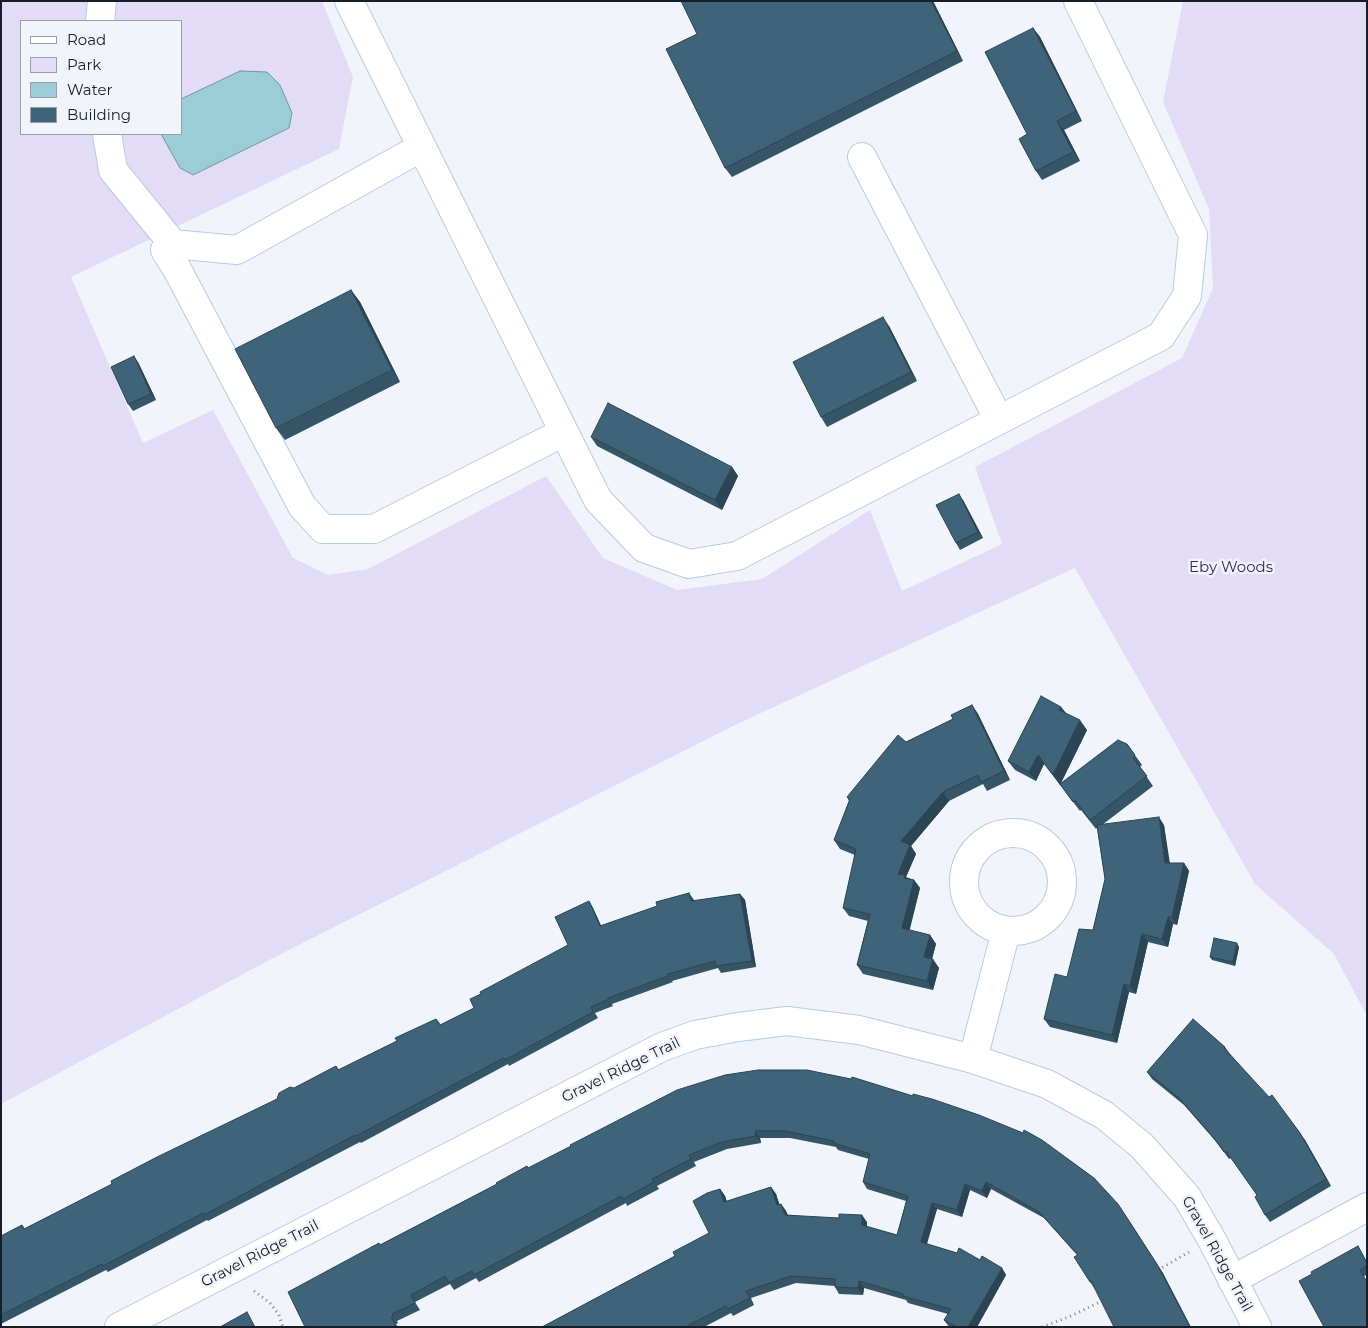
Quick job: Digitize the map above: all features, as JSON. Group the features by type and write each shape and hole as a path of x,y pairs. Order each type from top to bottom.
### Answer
{"street":[{"path":"100,20 102,1"},
{"path":"349,1 598,500 644,548 689,564 737,556 1161,336 1187,296 1193,234 1078,1"},
{"path":"107,135 113,170 173,244"},
{"path":"422,148 237,250 173,244 165,250 177,269 302,506 323,530 374,529 564,432"},
{"path":"862,157 999,420"},
{"path":"973,1059 1006,930"},
{"name":"Gravel Ridge Trail","path":"119,1327 662,1047 695,1035 787,1021 859,1030 973,1059 1047,1084 1104,1115 1142,1146 1187,1197 1212,1240 1257,1327"},
{"path":"1232,1280 1367,1207"}],"path":[{"path":"1156,1271 1212,1240"},
{"path":"254,1291 270,1303 279,1315 283,1327"},
{"path":"1042,1327 1107,1299"}],"green space":[{"name":"Eby Woods","path":"1,1 322,1 353,77 339,149 71,277 143,443 213,410 293,558 328,575 368,569 546,476 603,558 677,590 762,579 870,510 902,591 1002,544 975,467 1182,358 1213,288 1209,209 1163,102 1183,1 1367,1 1367,1016 1334,954 1255,884 1075,568 735,725 275,957 1,1104"}],"water":[{"path":"240,71 267,72 280,85 292,113 289,128 193,175 180,168 162,135 182,135 182,99"}],"building":[{"path":"681,1 931,1 957,51 725,168 666,49 697,34"},
{"path":"1033,28 1076,111 1057,121 1073,152 1036,171 1019,139 1027,134 985,52"},
{"path":"351,290 392,370 276,428 235,349"},
{"path":"883,317 911,372 821,417 793,362"},
{"path":"134,356 151,394 128,404 111,367"},
{"path":"608,403 732,467 715,500 591,437"},
{"path":"959,494 978,532 956,543 936,505"},
{"path":"1041,696 1061,707 1059,710 1080,720 1053,775 1038,755 1029,772 1008,761"},
{"path":"972,705 1004,771 981,782 978,775 943,792 901,841 910,845 898,874 905,875 904,878 914,880 902,928 930,935 924,957 933,959 927,981 857,965 870,914 843,908 856,849 834,840 850,799 847,797 898,735 906,742 953,719 951,715"},
{"path":"1118,740 1127,744 1135,755 1133,758 1147,776 1090,820 1075,800 1073,802 1060,784"},
{"path":"1159,817 1165,863 1184,863 1172,917 1168,917 1162,939 1142,934 1130,986 1124,984 1112,1035 1044,1019 1055,974 1067,977 1079,929 1093,930 1105,879 1097,825"},
{"path":"689,893 691,901 740,894 752,961 716,966 715,961 668,974 668,976 608,998 591,1007 593,1012 505,1060 504,1058 204,1215 203,1213 103,1266 102,1264 1,1315 1,1236 22,1225 24,1229 112,1184 111,1181 157,1157 277,1099 279,1093 290,1087 294,1088 336,1066 338,1070 397,1041 395,1038 436,1019 440,1025 474,1008 470,999 481,994 480,992 568,945 555,917 589,901 600,926 657,906 656,902"},
{"path":"1214,938 1237,943 1233,962 1210,957"},
{"path":"1193,1019 1225,1047 1269,1097 1272,1095 1300,1133 1326,1179 1265,1215 1255,1197 1257,1195 1226,1151 1224,1152 1179,1098 1147,1072"},
{"path":"758,1070 807,1070 851,1079 852,1077 913,1096 913,1094 932,1099 1023,1133 1024,1130 1042,1140 1094,1178 1118,1204 1158,1266 1190,1327 1114,1327 1091,1281 1074,1257 1078,1255 1039,1212 986,1182 982,1191 965,1184 957,1210 932,1203 921,1242 957,1253 959,1248 980,1260 982,1256 1002,1268 968,1327 957,1327 944,1320 951,1309 903,1296 903,1294 859,1281 858,1288 835,1287 835,1279 791,1276 746,1291 750,1298 728,1309 726,1306 688,1327 542,1327 675,1256 673,1252 709,1233 693,1201 707,1193 720,1189 724,1202 771,1187 777,1205 781,1204 785,1215 839,1218 839,1214 862,1215 862,1225 897,1235 908,1196 863,1182 870,1154 833,1143 834,1141 785,1131 755,1131 756,1136 722,1142 689,1155 691,1159 652,1179 654,1182 623,1199 621,1196 474,1275 472,1271 449,1283 445,1276 411,1295 415,1303 392,1314 393,1316 391,1317 396,1326 305,1327 288,1292 379,1243 380,1245 497,1184 527,1166 528,1168 677,1090 725,1075"},
{"path":"1358,1246 1367,1263 1367,1266 1360,1270 1367,1282 1367,1327 1324,1327 1299,1281 1312,1274 1311,1272"},
{"path":"247,1312 255,1327 220,1327"}]}
